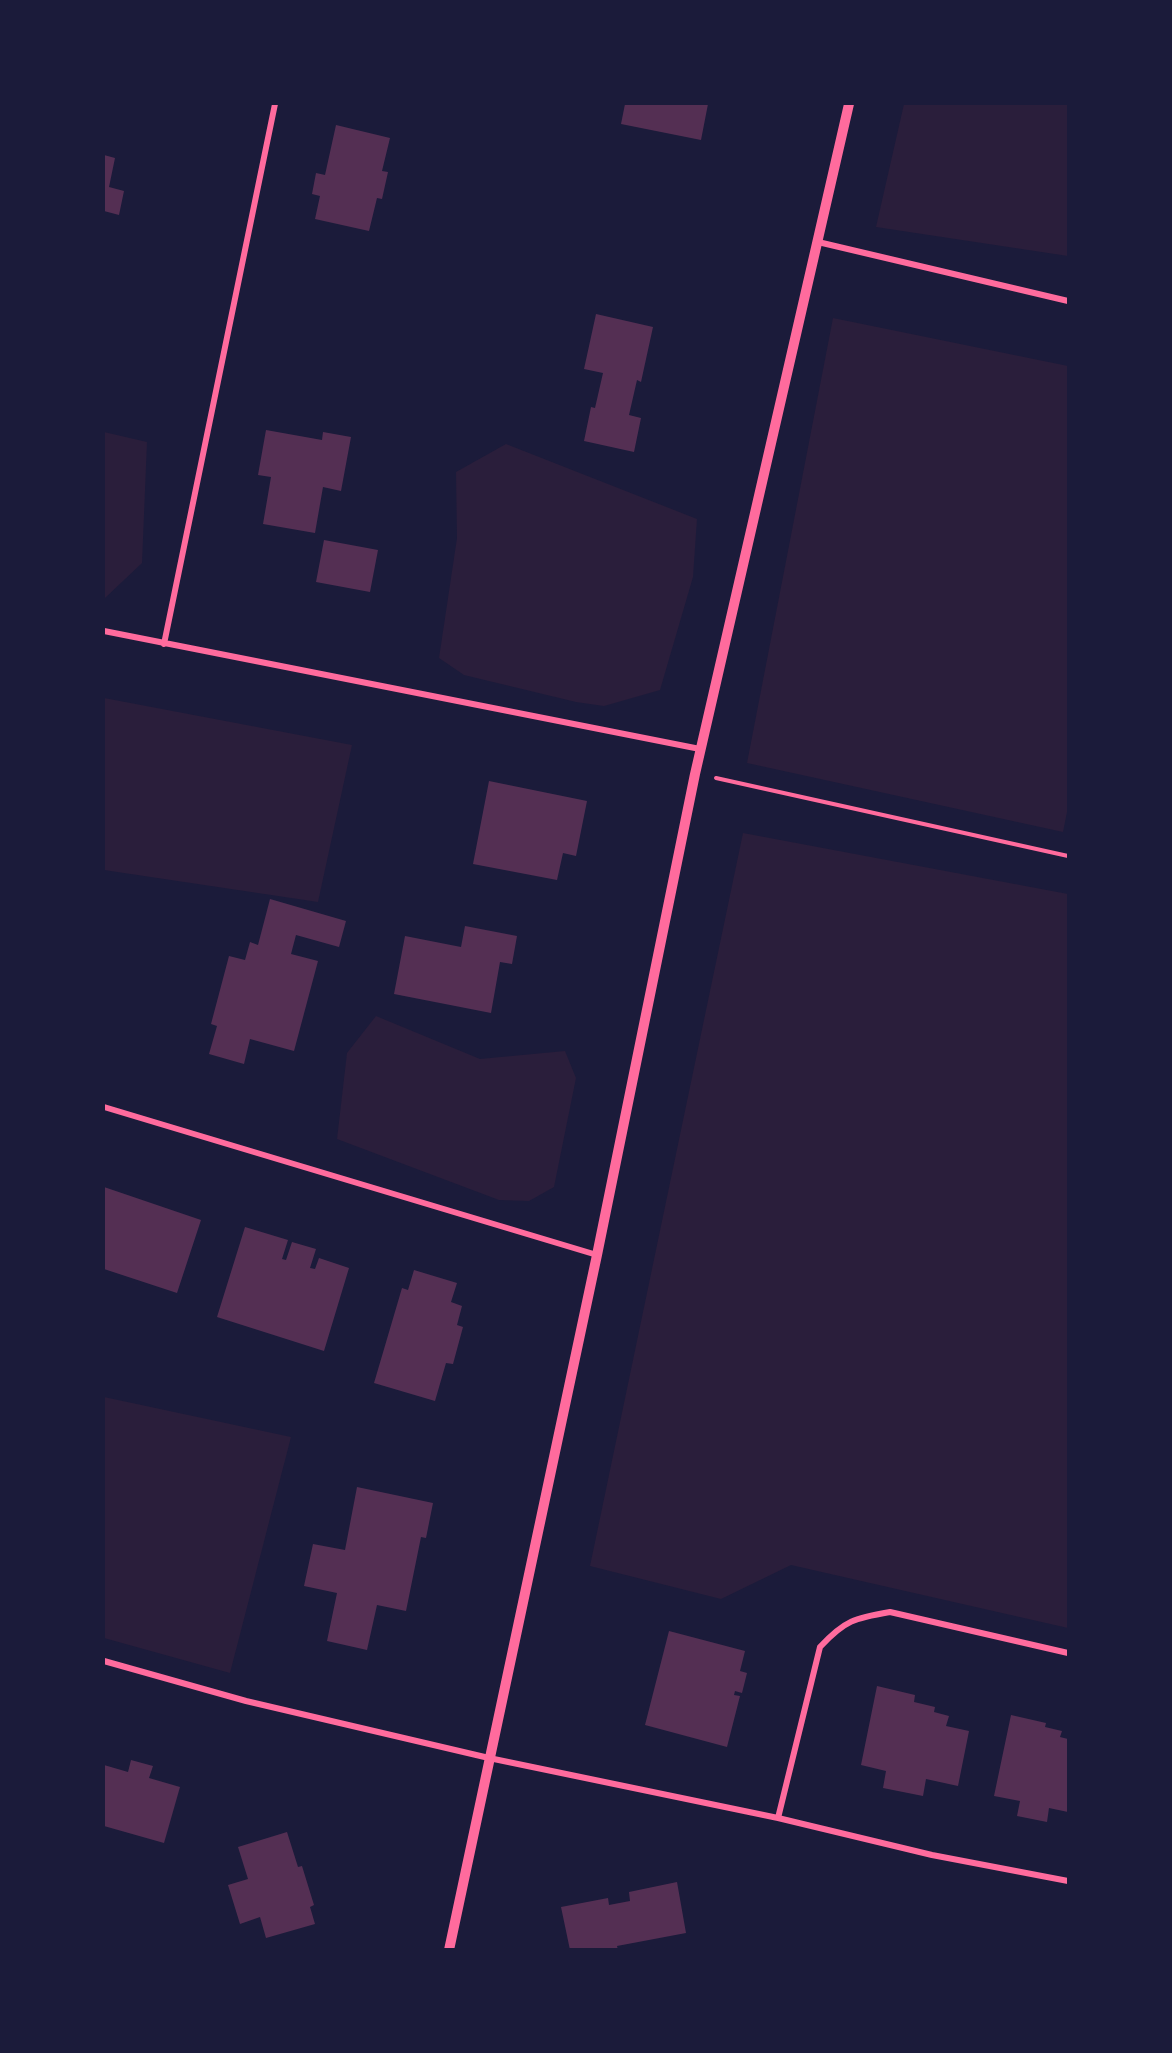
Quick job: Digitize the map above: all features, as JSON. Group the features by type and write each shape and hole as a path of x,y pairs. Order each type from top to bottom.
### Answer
{"street":[{"path":"164,644 274,104"},
{"path":"449,1950 597,1255 700,749 849,104"},
{"path":"818,242 1068,301"},
{"path":"104,631 700,749"},
{"path":"104,1107 597,1255"},
{"path":"778,1818 820,1647 837,1629 860,1617 890,1611 1068,1653"},
{"path":"104,1661 246,1701 489,1758 778,1818 932,1855 1068,1881"}],"path":[{"path":"695,774 1068,856"}],"shaded area":[{"path":"904,104 1068,104 1068,256 876,227"},
{"path":"833,318 1068,366 1068,807 1063,832 747,763"},
{"path":"104,432 147,442 142,563 105,598"},
{"path":"506,444 697,519 693,577 660,690 604,706 576,702 464,675 439,658 457,538 456,472"},
{"path":"104,698 352,745 318,902 104,870"},
{"path":"743,833 1068,894 1068,1628 791,1565 721,1599 590,1566"},
{"path":"376,1016 480,1059 565,1051 576,1078 554,1187 529,1201 499,1200 337,1139 347,1053"},
{"path":"104,1397 291,1437 230,1673 104,1638"}],"building":[{"path":"625,104 708,104 701,140 621,124"},
{"path":"336,125 390,138 382,171 388,172 382,199 377,198 369,231 315,219 320,196 312,194 316,173 325,175"},
{"path":"104,155 115,158 109,187 124,191 119,215 104,211"},
{"path":"596,314 653,327 641,382 637,380 629,415 641,418 634,452 584,441 591,407 595,408 603,373 584,369"},
{"path":"266,430 322,440 323,432 351,437 341,491 323,487 315,533 263,524 271,477 258,475"},
{"path":"324,540 378,550 370,592 316,582"},
{"path":"489,781 587,801 576,856 563,853 557,880 473,864"},
{"path":"270,899 346,921 339,947 296,935 291,954 318,961 294,1051 250,1039 244,1064 209,1054 217,1026 211,1024 229,956 245,960 250,942 258,945"},
{"path":"465,926 517,936 512,964 500,962 491,1013 394,994 405,936 461,947"},
{"path":"104,1187 201,1220 177,1293 104,1269"},
{"path":"245,1227 288,1240 282,1259 286,1260 292,1242 316,1249 310,1268 315,1269 319,1258 349,1268 324,1351 217,1317"},
{"path":"414,1270 457,1283 451,1302 462,1306 457,1325 463,1327 453,1364 446,1363 435,1401 374,1383 402,1288 408,1290"},
{"path":"357,1487 433,1503 426,1538 421,1537 406,1611 377,1605 367,1650 327,1641 337,1593 304,1586 313,1544 345,1550"},
{"path":"669,1631 745,1651 740,1671 747,1673 742,1693 735,1691 734,1695 740,1696 727,1747 645,1725"},
{"path":"877,1686 915,1695 914,1702 935,1707 934,1712 949,1716 946,1726 969,1731 958,1786 926,1779 923,1796 883,1788 886,1771 861,1765"},
{"path":"1011,1715 1046,1723 1045,1727 1062,1731 1060,1737 1068,1739 1068,1812 1049,1808 1047,1822 1017,1816 1020,1801 994,1796"},
{"path":"131,1760 153,1766 149,1778 180,1787 164,1843 104,1826 104,1765 128,1772"},
{"path":"287,1832 298,1867 302,1866 314,1905 310,1907 315,1924 266,1938 260,1917 240,1924 228,1885 248,1879 238,1847"},
{"path":"677,1882 686,1933 617,1946 618,1950 570,1950 561,1907 608,1898 609,1905 630,1901 629,1892"}]}
